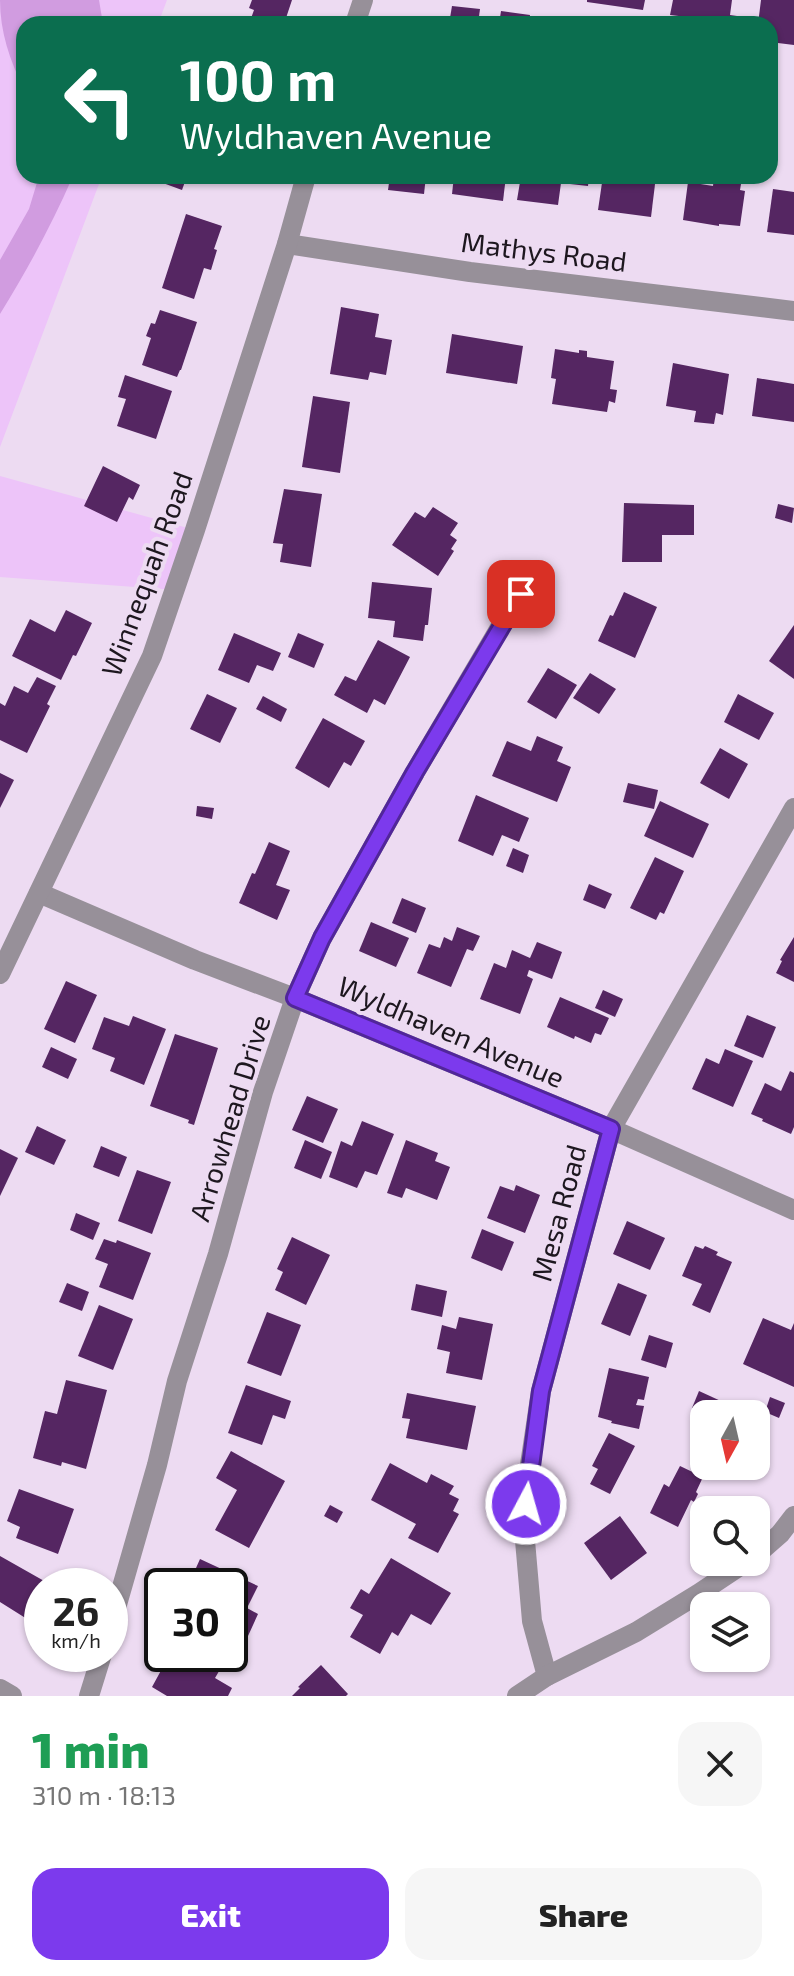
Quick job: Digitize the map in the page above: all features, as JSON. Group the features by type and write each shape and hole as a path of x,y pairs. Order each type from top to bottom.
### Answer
{"street":[{"name":"Winnequah Road","path":"0,974 152,656 287,244 304,184"},
{"name":"Mathys Road","path":"287,244 470,272 794,311"},
{"name":"Arrowhead Drive","path":"127,1568 177,1381 218,1254 263,1092 295,998 322,938 384,827 534,574"},
{"name":"Mesa Road","path":"547,1676 532,1621 529,1591 524,1529 528,1478 541,1391 611,1129 794,808"},
{"name":"Wyldhaven Avenue","path":"39,893 195,960 295,998 611,1129 794,1210"},
{"path":"770,1543 794,1516"},
{"path":"517,1696 547,1676 636,1632 725,1576"},
{"path":"89,1696 96,1672"},
{"path":"0,1689 12,1696"}],"shaded area":[{"path":"0,0 167,0 161,16 16,16 16,184 99,184 0,447"},
{"path":"0,0 99,0 102,16 16,16 16,72 2,23"},
{"path":"37,184 69,184 39,246 0,314 0,260 29,209"},
{"path":"0,476 195,530 175,590 0,577"}],"building":[{"path":"252,0 292,0 287,16 252,16 254,10 249,8"},
{"path":"587,0 645,0 643,10"},
{"path":"673,0 732,0 730,15 737,16 679,16 670,15"},
{"path":"761,0 794,0 794,45 778,43 778,16 759,16"},
{"path":"452,6 480,9 479,16 450,16"},
{"path":"501,11 530,15 530,16 500,16"},
{"path":"166,184 184,184 182,190"},
{"path":"389,184 425,184 424,194 388,190"},
{"path":"453,184 505,184 503,201 452,194"},
{"path":"520,184 561,184 558,205 517,200"},
{"path":"602,184 655,184 651,217 598,210"},
{"path":"688,184 741,184 740,190 745,191 740,226 683,220"},
{"path":"773,189 794,192 794,235 767,232"},
{"path":"186,214 222,226 211,270 204,268 194,299 162,288"},
{"path":"341,307 379,314 375,337 392,340 386,375 370,372 368,380 330,374"},
{"path":"160,310 197,322 177,377 142,365 151,338 146,336"},
{"path":"452,334 523,346 517,384 446,373"},
{"path":"555,349 579,353 579,350 587,351 587,357 614,361 610,389 617,390 615,403 609,401 607,412 552,404 556,379 551,378"},
{"path":"673,363 729,374 723,415 716,413 714,424 694,422 696,411 666,406"},
{"path":"125,375 172,391 156,439 117,426 126,399 118,397"},
{"path":"757,378 794,384 794,422 752,416"},
{"path":"313,396 350,402 340,473 302,467"},
{"path":"103,466 140,485 133,500 129,497 117,522 84,506"},
{"path":"284,489 322,494 311,567 280,562 283,544 273,543"},
{"path":"624,503 694,505 694,535 662,535 662,562 622,562"},
{"path":"778,504 794,508 792,523 775,518"},
{"path":"433,507 458,523 450,535 457,540 451,549 454,551 438,576 392,545 415,512 425,518"},
{"path":"372,582 432,588 423,641 393,637 395,621 368,618"},
{"path":"624,592 657,607 635,658 598,641"},
{"path":"66,610 92,623 61,680 12,656 30,619 55,632"},
{"path":"794,625 794,679 769,661"},
{"path":"234,633 281,653 273,671 257,665 249,683 218,670"},
{"path":"298,633 324,644 314,668 288,657"},
{"path":"378,640 410,657 385,705 374,699 367,713 334,695 345,676 356,681"},
{"path":"548,668 577,685 556,719 527,702"},
{"path":"590,673 616,689 599,714 573,698"},
{"path":"37,677 56,686 47,704 50,706 27,753 0,740 0,703 5,706 14,686 28,693"},
{"path":"207,694 237,708 220,743 190,729"},
{"path":"738,694 774,713 759,740 724,722"},
{"path":"263,696 287,709 281,722 256,709"},
{"path":"323,718 365,741 351,766 344,762 329,788 295,768"},
{"path":"537,736 563,747 557,761 571,767 557,802 492,776 507,741 531,751"},
{"path":"720,748 748,764 729,799 700,783"},
{"path":"0,773 14,780 0,808"},
{"path":"628,783 658,790 654,809 623,802"},
{"path":"476,795 529,818 519,842 502,835 493,856 458,841"},
{"path":"660,801 709,824 693,858 644,836"},
{"path":"197,806 214,808 212,819 196,816"},
{"path":"269,842 290,851 276,885 290,890 277,920 239,903"},
{"path":"513,848 529,855 523,873 506,866"},
{"path":"655,857 684,871 664,914 660,912 656,920 630,908"},
{"path":"589,884 612,894 605,909 583,900"},
{"path":"402,898 426,908 416,933 392,923"},
{"path":"371,922 409,938 396,967 359,951"},
{"path":"457,927 480,936 473,951 467,949 451,987 417,973 429,944 440,948 444,937 452,941"},
{"path":"794,937 794,982 776,973"},
{"path":"537,942 562,952 552,979 529,970 527,976 533,979 520,1014 480,999 494,963 506,968 512,950 530,958"},
{"path":"66,981 97,995 75,1043 44,1029"},
{"path":"603,990 623,999 615,1017 595,1008"},
{"path":"560,997 609,1018 601,1035 595,1033 591,1043 547,1027"},
{"path":"747,1015 776,1027 763,1058 734,1046"},
{"path":"133,1016 166,1029 144,1085 110,1071 115,1058 92,1049 104,1017 129,1026"},
{"path":"175,1034 218,1048 194,1125 188,1123 189,1120 150,1106"},
{"path":"51,1047 77,1059 68,1079 42,1067"},
{"path":"725,1049 753,1061 733,1107 692,1089 706,1058 719,1064"},
{"path":"790,1071 794,1073 794,1127 791,1134 751,1114 765,1083 781,1091"},
{"path":"307,1096 338,1109 323,1143 292,1130"},
{"path":"362,1121 394,1134 377,1175 365,1171 357,1188 329,1177 341,1141 352,1146"},
{"path":"37,1126 66,1140 54,1165 25,1152"},
{"path":"305,1140 332,1152 321,1179 294,1168"},
{"path":"406,1140 438,1153 435,1161 450,1167 437,1200 406,1188 402,1198 387,1193"},
{"path":"101,1146 127,1157 119,1177 93,1167"},
{"path":"0,1149 18,1158 0,1196"},
{"path":"137,1170 171,1182 152,1234 118,1221"},
{"path":"516,1185 540,1195 525,1233 487,1218 500,1186 514,1191"},
{"path":"76,1213 100,1223 93,1240 70,1230"},
{"path":"627,1221 665,1238 650,1270 613,1254"},
{"path":"482,1229 514,1242 502,1271 471,1258"},
{"path":"292,1237 330,1255 306,1305 275,1290 283,1272 277,1269"},
{"path":"104,1239 116,1243 117,1240 151,1253 133,1300 99,1287 108,1264 95,1259"},
{"path":"695,1246 703,1249 705,1246 732,1262 710,1313 692,1305 702,1284 682,1276"},
{"path":"67,1283 89,1292 82,1311 59,1302"},
{"path":"618,1283 647,1295 630,1336 601,1324"},
{"path":"416,1284 447,1291 442,1317 411,1310"},
{"path":"99,1305 133,1319 113,1370 78,1356"},
{"path":"267,1312 301,1325 281,1376 247,1363"},
{"path":"459,1317 493,1324 482,1380 446,1373 450,1352 437,1349 442,1325 456,1329"},
{"path":"763,1318 791,1330 794,1323 794,1387 743,1364"},
{"path":"649,1335 673,1343 666,1368 641,1360"},
{"path":"609,1368 649,1377 644,1400 638,1399 636,1405 644,1406 639,1429 598,1417"},
{"path":"66,1380 107,1390 86,1469 33,1458 45,1411 57,1414"},
{"path":"246,1385 291,1401 285,1419 273,1415 262,1445 228,1433"},
{"path":"699,1391 719,1400 695,1400"},
{"path":"407,1393 476,1406 467,1450 406,1438 410,1419 402,1418"},
{"path":"770,1397 785,1403 779,1418 770,1414"},
{"path":"609,1433 635,1446 610,1494 590,1484 598,1469 592,1466"},
{"path":"231,1451 285,1481 249,1548 215,1530 237,1490 216,1478"},
{"path":"390,1463 427,1483 431,1474 454,1486 449,1494 459,1499 453,1511 459,1514 438,1553 408,1538 416,1524 371,1500"},
{"path":"680,1466 690,1471 690,1480 702,1480 697,1496 690,1496 678,1527 650,1513 664,1484 669,1487"},
{"path":"19,1489 74,1509 58,1554 16,1538 20,1527 7,1521"},
{"path":"330,1505 343,1512 337,1523 324,1516"},
{"path":"620,1516 647,1553 611,1580 584,1543"},
{"path":"0,1556 24,1570 24,1617 0,1602"},
{"path":"391,1558 451,1593 431,1625 411,1614 398,1636 392,1632 380,1654 350,1637 363,1615 350,1608 361,1589 369,1594"},
{"path":"200,1559 219,1568 196,1568"},
{"path":"248,1581 258,1586 248,1606"},
{"path":"248,1609 258,1614 248,1636"},
{"path":"321,1665 348,1694 292,1696 298,1687"},
{"path":"160,1672 219,1672 215,1678 232,1688 228,1696 167,1696 152,1687"}],"route":[{"path":"521,594 415,772 322,938 295,998 611,1129 541,1391 526,1504"}]}
